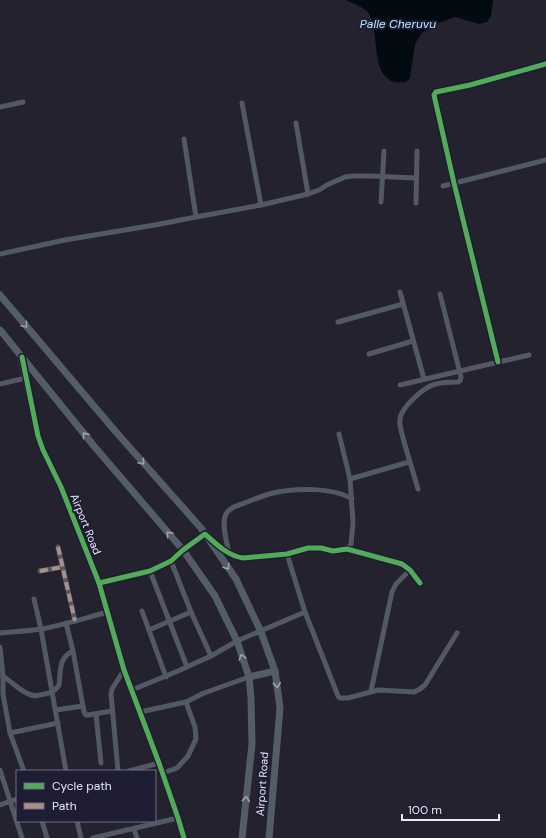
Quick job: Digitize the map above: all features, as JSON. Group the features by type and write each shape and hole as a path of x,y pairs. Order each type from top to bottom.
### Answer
{"main road":[{"name":"Airport Road","path":"0,295 116,432 201,528 236,579 261,632 276,671 280,708 268,838"},
{"name":"Airport Road","path":"0,330 94,446 183,550 215,596 237,641 249,677 252,698 252,744 242,838"},
{"name":"Airport Road","path":"22,358 38,436 61,488 99,583 124,670 163,773 184,838"},
{"path":"99,583 150,571 171,561 205,534"},
{"path":"249,677 276,671"}],"street":[{"path":"498,362 434,95 435,93 546,64"},
{"path":"0,106 23,102"},
{"path":"242,103 261,205"},
{"path":"296,123 308,194"},
{"path":"184,139 196,217"},
{"path":"381,202 384,151"},
{"path":"416,203 417,151"},
{"path":"443,186 546,160"},
{"path":"0,254 65,240 261,205 308,194 345,177 383,176 416,178"},
{"path":"400,292 424,380"},
{"path":"418,489 409,462 400,424 402,412 418,394 431,386 460,380 461,377 440,294"},
{"path":"338,322 403,304"},
{"path":"369,354 413,341"},
{"path":"400,385 529,355"},
{"path":"0,384 26,378"},
{"path":"339,434 350,479 352,500 353,523 351,544 347,549"},
{"path":"350,479 409,462"},
{"path":"228,553 224,521 226,512 233,508 273,493 293,490 322,490 346,496 352,500"},
{"path":"205,534 228,553 243,558 287,554 308,548 321,548 333,551 347,549 402,564 410,570 420,583"},
{"path":"58,547 74,620"},
{"path":"287,554 305,612 340,698 348,698 378,690 414,692 420,689 425,685 457,633"},
{"path":"171,561 191,612 211,656"},
{"path":"40,571 62,567"},
{"path":"371,691 392,592 396,584 410,570"},
{"path":"150,571 187,667"},
{"path":"34,599 56,710 66,770"},
{"path":"142,611 166,677"},
{"path":"0,633 40,629 66,624 74,620 108,612"},
{"path":"149,630 191,612"},
{"path":"132,690 166,677 211,656 237,641 305,612"},
{"path":"66,624 73,651 84,712 86,715 112,711"},
{"path":"0,647 3,676 2,695 10,733 24,770"},
{"path":"3,676 32,696 52,692 59,685 62,662 68,654 73,651"},
{"path":"118,770 111,694 112,689 124,670"},
{"path":"140,712 186,702 204,693 249,677"},
{"path":"163,773 178,768 188,756 196,739 195,727 186,702"},
{"path":"56,710 83,706"},
{"path":"96,714 100,763"},
{"path":"10,733 58,723"},
{"path":"133,770 159,763"},
{"path":"0,770 16,820"},
{"path":"0,805 16,799"},
{"path":"93,838 178,818"},
{"path":"17,822 22,838"},
{"path":"42,822 47,838"},
{"path":"77,822 81,838"},
{"path":"134,829 137,838"}],"water":[{"name":"Palle Cheruvu","path":"346,0 493,0 491,16 487,22 479,24 455,17 436,24 422,33 415,44 410,78 406,82 394,82 384,75 380,68 374,30 369,14 362,8"}],"marked path":[{"path":"58,547 75,621"},
{"path":"40,571 62,567"}],"cycle path":[{"path":"498,362 434,95 436,92 470,85 546,64"},
{"path":"22,357 38,436 61,487 99,583 124,670 159,763 184,838"},
{"path":"99,583 150,571 171,561 205,534 227,552 243,558 287,554 308,548 321,548 333,551 347,549 402,564 410,570 420,583"}]}
